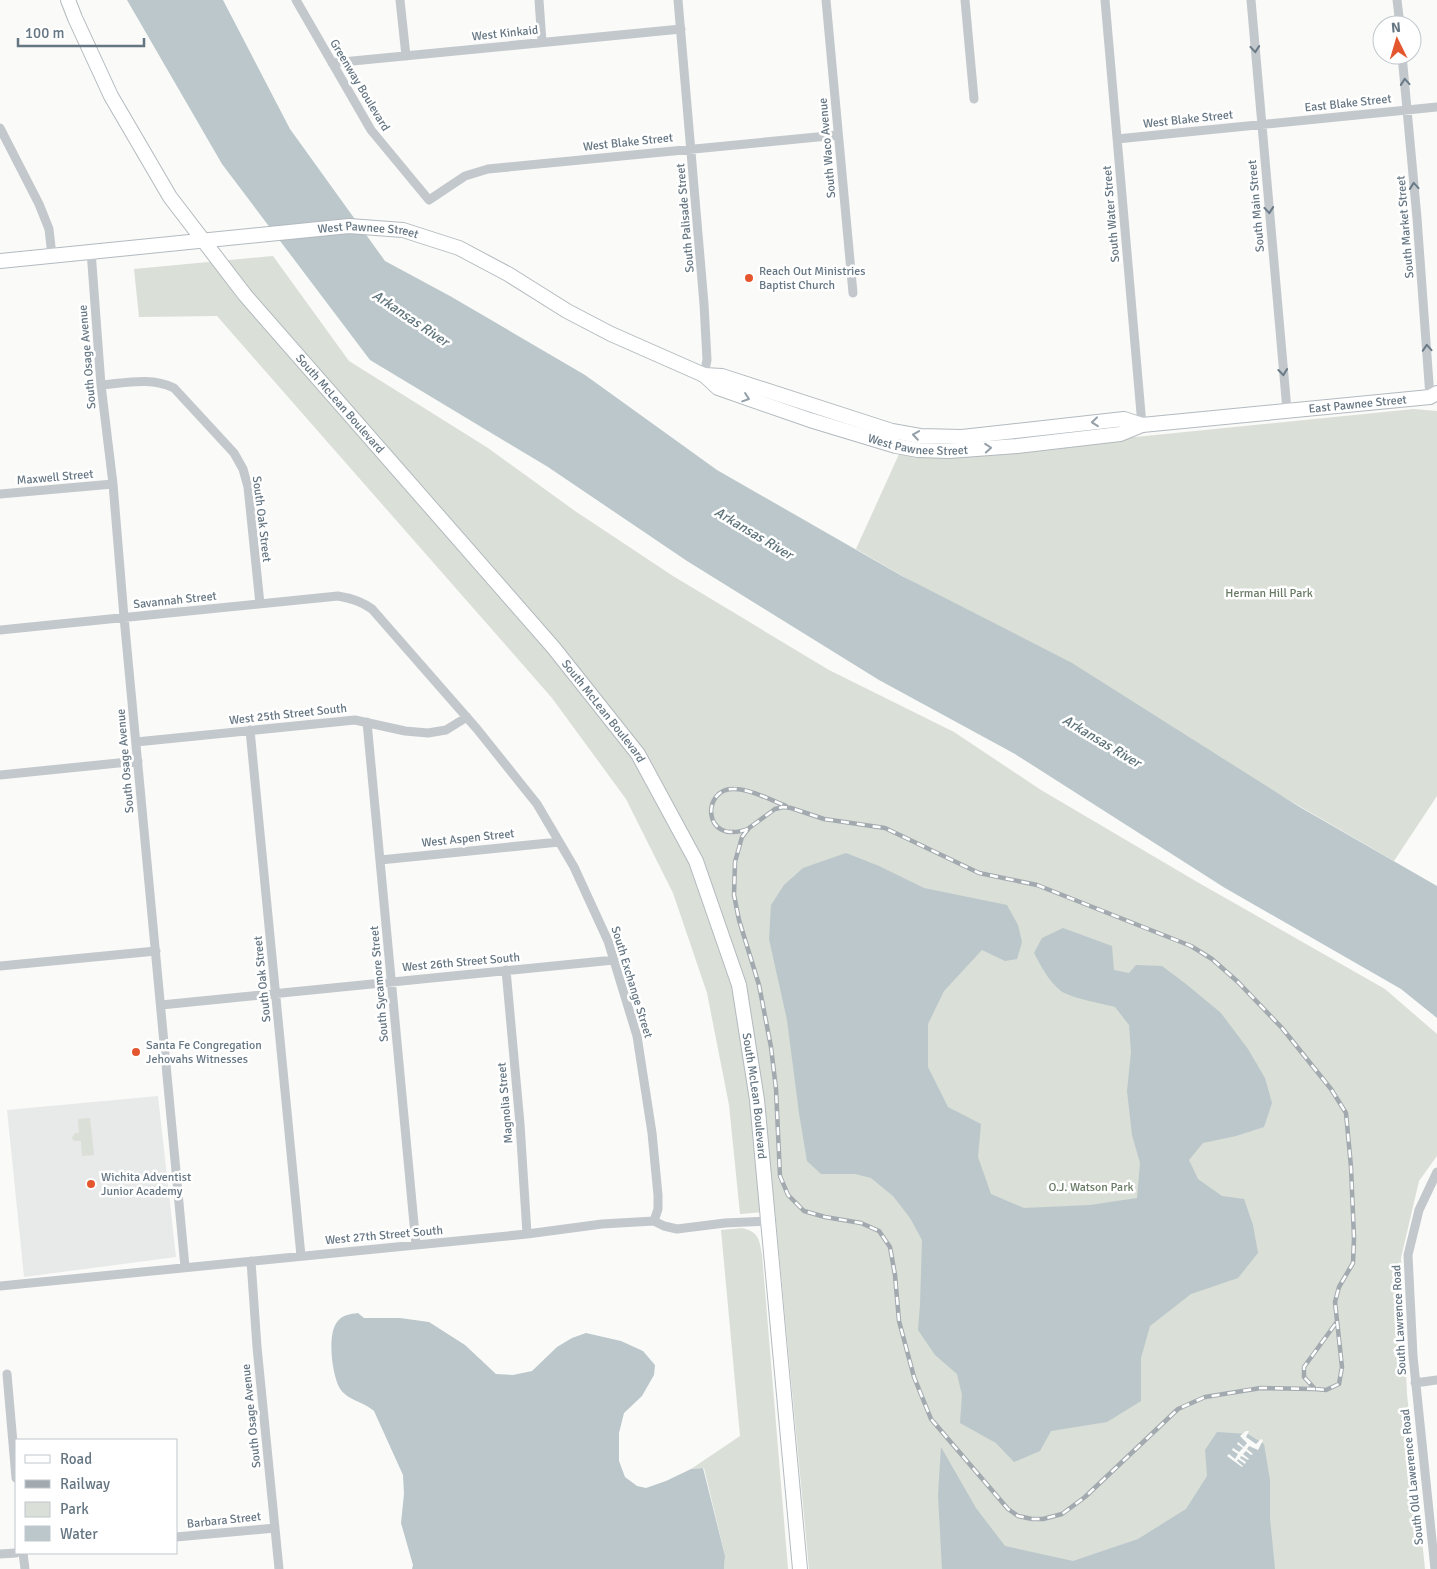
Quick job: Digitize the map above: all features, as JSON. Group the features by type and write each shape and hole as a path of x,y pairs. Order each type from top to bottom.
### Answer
{"main road":[{"name":"South McLean Boulevard","path":"68,0 111,96 170,197 245,295 553,647 638,754 696,861 739,985 757,1100 800,1569"},
{"name":"West Pawnee Street","path":"0,261 349,226 403,230 459,248 508,274 567,311 611,334 704,375 718,388 810,420 896,446 918,450 949,451 1017,446 1120,434 1142,425 1287,410"},
{"name":"East Pawnee Street","path":"1287,410 1435,397"}],"street":[{"name":"Greenway Boulevard","path":"296,0 371,130 429,200"},
{"path":"400,0 406,56"},
{"path":"539,0 542,42"},
{"name":"South Palisade Street","path":"678,0 704,303 707,360 704,375"},
{"name":"South Waco Avenue","path":"826,0 853,293"},
{"path":"965,0 974,99"},
{"name":"South Water Street","path":"1104,0 1142,425"},
{"name":"South Main Street","path":"1251,0 1287,410"},
{"path":"1397,0 1399,15"},
{"name":"West Kinkaid","path":"332,63 681,29"},
{"name":"South Market Street","path":"1403,65 1435,397"},
{"name":"East Blake Street","path":"1262,124 1437,107"},
{"name":"West Blake Street","path":"1117,139 1262,124"},
{"path":"0,128 39,204 49,228 52,256"},
{"name":"West Blake Street","path":"429,200 466,176 488,169 838,135"},
{"name":"South Osage Avenue","path":"91,252 101,385 113,484 185,1267"},
{"name":"South Oak Street","path":"101,385 150,381 174,388 234,453 243,469 248,487 260,604"},
{"name":"Maxwell Street","path":"0,494 113,484"},
{"name":"Savannah Street","path":"0,630 338,596 352,598"},
{"name":"South Exchange Street","path":"352,598 372,609 467,717 536,804 574,867 608,940 637,1036 654,1151 658,1196 658,1209 654,1221"},
{"name":"West 25th Street South","path":"136,742 345,721 367,722 405,732 428,733 446,730 467,717"},
{"name":"South Sycamore Street","path":"367,722 416,1245"},
{"name":"South Oak Street","path":"250,730 301,1256"},
{"path":"0,775 138,761"},
{"name":"West Aspen Street","path":"380,860 559,842"},
{"path":"0,966 156,951"},
{"name":"West 26th Street South","path":"161,1005 614,960"},
{"name":"Magnolia Street","path":"506,970 520,1124 527,1234"},
{"name":"South Lawrence Road","path":"1415,1383 1408,1255 1419,1210 1437,1172"},
{"name":"West 27th Street South","path":"0,1286 527,1234 602,1224 654,1221 677,1229 725,1223 768,1221"},
{"name":"South Osage Avenue","path":"251,1261 257,1346 279,1569"},
{"path":"7,1374 15,1466"},
{"path":"1415,1383 1437,1380"},
{"name":"South Old Lawerence Road","path":"1415,1383 1435,1569"},
{"name":"Barbara Street","path":"178,1537 275,1528"},
{"path":"0,1554 15,1553"},
{"path":"23,1554 25,1569"}],"shaded area":[{"name":"Wichita Adventist Junior Academy","path":"158,1096 176,1257 24,1277 7,1110"}],"green space":[{"name":"O.J. Watson Park","path":"273,256 349,361 488,448 575,511 673,576 829,670 954,732 1041,790 1385,989 1437,1034 1437,1156 1419,1181 1401,1258 1407,1394 1425,1569 809,1569 775,1211 740,1214 729,1105 707,993 673,893 626,799 552,698 217,316 139,317 134,269"},
{"name":"Herman Hill Park","path":"1414,409 1437,411 1437,796 1394,861 856,549 900,452 985,452"},
{"path":"90,1118 94,1155 82,1156 81,1141 74,1141 72,1138 75,1133 79,1133 78,1119"},
{"path":"742,1228 755,1234 762,1254 788,1569 724,1569 725,1556 704,1468 691,1469 740,1436 721,1230"}],"water":[{"name":"Arkansas River","path":"127,0 223,0 290,129 385,261 450,296 585,375 717,470 902,576 1072,663 1298,806 1437,886 1437,1018 1401,989 1225,888 1015,754 879,680 687,561 548,467 370,360 222,164"},
{"path":"846,853 879,866 924,888 1007,905 1018,925 1022,942 1017,959 1005,961 982,950 944,991 928,1024 928,1067 948,1107 981,1124 978,1157 991,1194 1024,1208 1090,1205 1137,1198 1140,1163 1132,1135 1127,1091 1131,1052 1129,1025 1115,1007 1066,994 1046,974 1034,953 1042,938 1063,928 1112,946 1114,970 1129,973 1136,965 1162,966 1221,1013 1248,1049 1265,1078 1272,1103 1264,1127 1236,1136 1203,1143 1189,1160 1198,1179 1222,1196 1244,1199 1253,1225 1258,1253 1238,1278 1191,1294 1150,1326 1141,1358 1141,1401 1107,1422 1051,1431 1040,1451 1014,1462 996,1443 960,1423 962,1395 957,1374 935,1355 918,1330 922,1240 910,1218 893,1196 871,1178 855,1174 821,1174 807,1161 787,1020 769,939 771,905 784,885 803,868"},
{"path":"358,1313 364,1318 400,1318 429,1322 465,1345 496,1374 513,1375 532,1371 557,1347 572,1338 586,1333 621,1341 643,1351 655,1365 654,1375 642,1396 624,1413 619,1433 619,1461 625,1477 637,1486 646,1488 691,1469 703,1468 725,1556 724,1569 412,1569 413,1565 401,1523 404,1494 403,1475 374,1411 342,1392 334,1373 331,1345 334,1328 341,1318 349,1314"},
{"path":"1217,1432 1248,1434 1264,1444 1270,1480 1270,1518 1275,1569 942,1569 938,1495 941,1447 976,1508 1005,1546 1073,1561 1138,1539 1186,1509 1207,1476 1205,1450"}],"pier":[{"path":"1249,1431 1246,1437 1256,1444 1261,1439 1263,1440 1258,1450 1249,1446 1247,1449 1253,1454 1251,1455 1246,1451 1243,1454 1248,1460 1241,1456 1240,1458 1246,1462 1245,1464 1238,1459 1237,1461 1242,1467 1227,1456 1229,1454 1235,1459 1238,1454 1232,1450 1233,1448 1239,1452 1243,1448 1237,1444 1238,1442 1244,1447 1247,1443 1240,1436"}],"railway":[{"path":"748,829 733,832 721,830 714,823 711,815 712,805 716,797 723,791 740,789 786,806"},
{"path":"1315,1389 1261,1388 1205,1397 1178,1409 1085,1497 1062,1514 1043,1519 1032,1519 1018,1516 1008,1509 931,1419 914,1377 899,1321 895,1275 890,1247 879,1231 861,1223 825,1217 804,1211 788,1195 780,1176 776,1089 771,1047 759,985 739,920 734,895 735,862 742,837 749,828 775,809 783,807 824,819 885,828 979,873 1037,885 1191,946 1212,959 1238,982 1282,1028 1331,1089 1346,1113 1351,1167 1354,1238 1353,1263 1339,1287 1335,1302 1342,1367 1339,1384 1326,1390 1315,1389 1304,1377 1304,1367 1336,1323"}],"place":[{"name":"Reach Out Ministries Baptist Church","path":"749,278"},
{"name":"Santa Fe Congregation Jehovahs Witnesses","path":"136,1052"},
{"name":"Wichita Adventist Junior Academy","path":"91,1184"}]}
